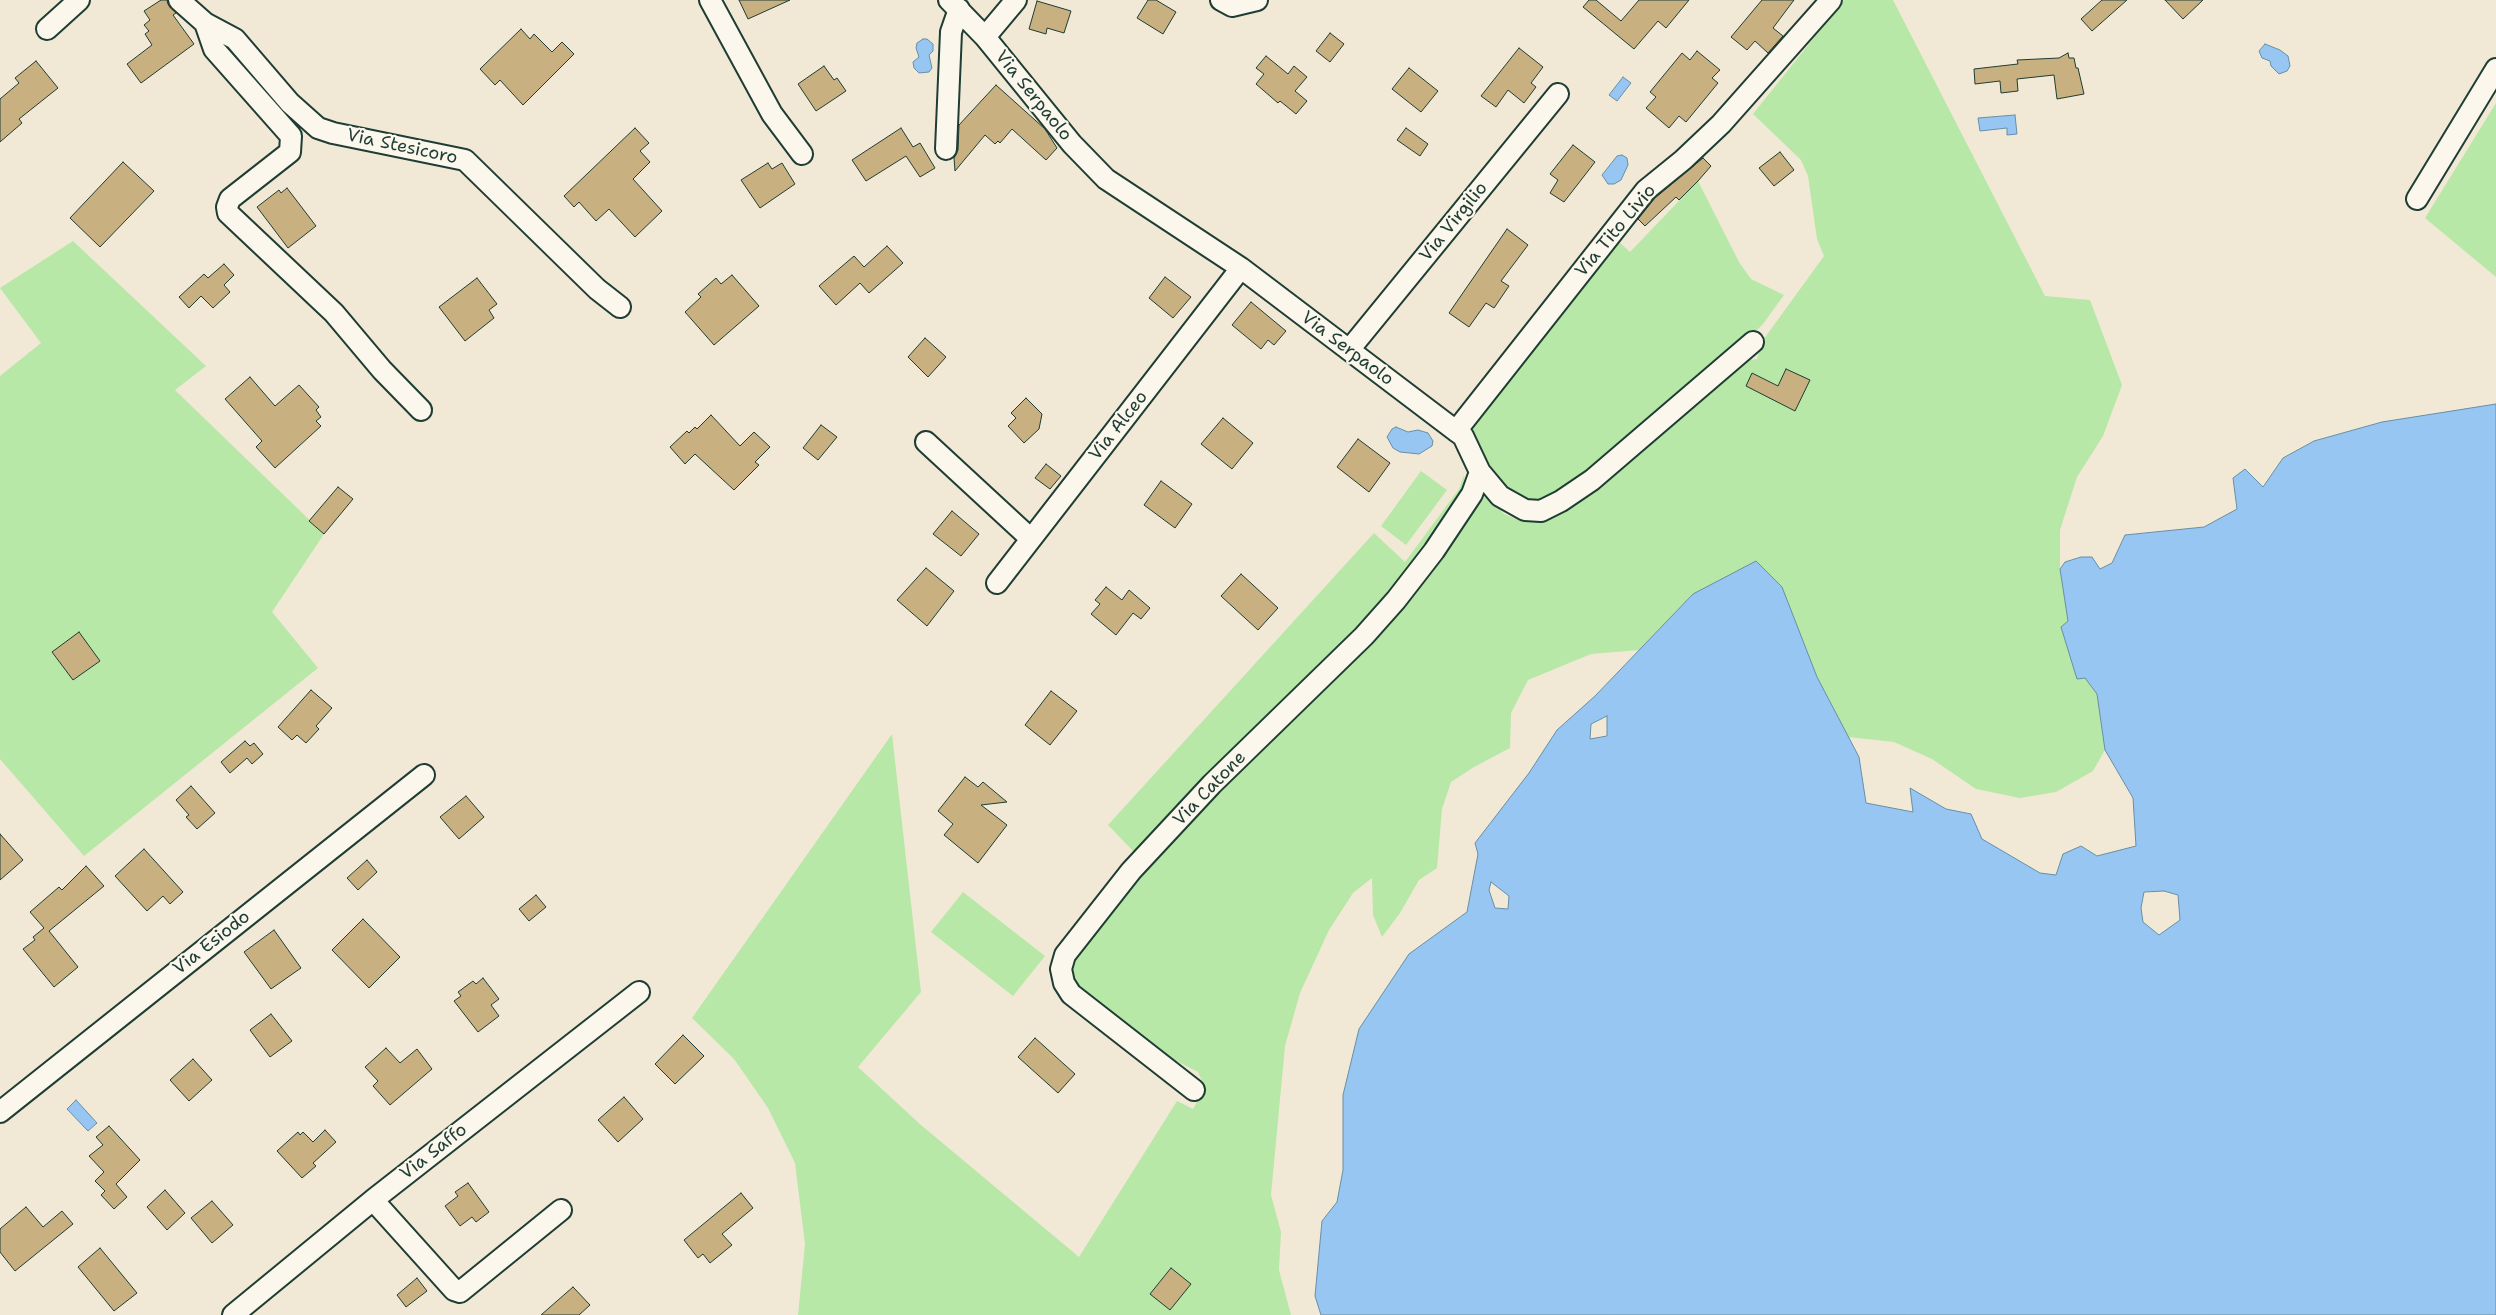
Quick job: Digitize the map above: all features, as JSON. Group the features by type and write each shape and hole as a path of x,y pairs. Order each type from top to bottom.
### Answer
{"street":[{"path":"47,29 80,0"},
{"name":"Via Stesicoro","path":"179,0 205,24 235,39 290,103 318,128 333,134 465,160 597,289 620,306"},
{"path":"710,0 772,114 802,154"},
{"path":"985,37 1016,0"},
{"path":"1221,0 1232,6 1257,0"},
{"name":"Via Tito Livio","path":"1456,431 1646,190 1683,160 1721,124 1830,0"},
{"path":"946,149 954,5"},
{"name":"Via Serpaolo","path":"954,5 985,37 1072,144 1106,179 1241,268 1463,436 1480,472 1500,496 1513,505 1525,510 1541,511 1561,501 1592,480 1753,342"},
{"path":"205,24 214,49 291,136 303,137 318,128"},
{"path":"2417,199 2496,69"},
{"name":"Via Virgilio","path":"1349,350 1558,94"},
{"path":"291,136 290,152 230,199 227,207 228,213 334,313 382,370 422,410"},
{"name":"Via Alceo","path":"997,583 1241,268"},
{"path":"926,442 1031,539"},
{"name":"Via Catone","path":"1194,1090 1071,994 1064,984 1061,969 1065,955 1131,871 1212,784 1364,636 1396,600 1434,551 1472,494 1480,472"},
{"name":"Via Esiodo","path":"0,1112 424,775"},
{"name":"Via Saffo","path":"233,1315 373,1200 639,992"},
{"path":"373,1200 454,1290 460,1292 561,1210"}],"green space":[{"path":"1844,0 1893,0 2045,296 2090,300 2122,385 2103,436 2077,477 2060,530 2060,569 2068,621 2085,678 2097,694 2105,750 2093,771 2056,792 2020,798 1976,789 1932,759 1894,742 1848,737 1817,677 1693,594 1639,650 1591,654 1528,680 1511,713 1510,748 1474,767 1451,782 1442,809 1437,868 1419,880 1400,913 1382,937 1373,915 1372,878 1353,893 1329,930 1300,993 1285,1046 1271,1195 1281,1232 1279,1270 1291,1315 798,1315 805,1244 795,1163 768,1108 734,1059 692,1018 892,734 921,992 858,1067 921,1125 1079,1257 1177,1101 1193,1109 1205,1088 1198,1072 1153,1049 1084,996 1070,978 1076,952 1144,868 1482,496 1490,498 1504,514 1523,522 1543,520 1743,361 1757,359 1761,343 1824,256 1817,239 1808,176 1801,160 1753,114"},
{"path":"226,44 291,114 298,127 294,126 222,45"},
{"path":"2496,103 2496,277 2425,218"},
{"path":"1698,181 1739,262 1751,279 1784,295 1763,324 1742,345 1554,499 1530,503 1516,498 1484,457 1472,434 1472,424 1616,239 1630,252"},
{"path":"73,241 206,366 175,390 324,534 272,612 318,668 84,856 0,759 0,376 41,343 0,288"},
{"path":"1421,471 1447,490 1406,545 1381,526"},
{"path":"1464,475 1466,488 1390,600 1141,852 1134,852 1108,825 1374,533 1405,562 1459,489"},
{"path":"963,892 1045,956 1013,996 931,932"}],"water":[{"path":"927,39 933,44 933,51 929,55 932,68 929,72 919,73 914,68 913,62 919,57 916,48 917,43"},
{"path":"2265,44 2280,50 2288,56 2290,66 2287,71 2279,74 2271,66 2270,61 2262,58 2259,51"},
{"path":"1623,77 1631,83 1617,101 1609,95"},
{"path":"2015,115 2017,134 2007,135 2007,128 1980,131 1978,118"},
{"path":"1622,155 1627,158 1628,165 1621,180 1614,184 1608,184 1602,175 1617,156"},
{"path":"2496,404 2496,1315 1321,1315 1315,1296 1322,1221 1337,1202 1343,1170 1343,1095 1359,1029 1409,954 1467,912 1478,854 1475,843 1529,773 1557,730 1595,696 1693,594 1756,561 1782,587 1817,677 1859,757 1866,803 1913,812 1910,788 1946,809 1971,814 1982,839 2040,873 2056,875 2063,854 2081,846 2097,856 2136,846 2133,798 2105,750 2097,694 2085,678 2077,679 2061,627 2068,621 2060,569 2065,562 2081,557 2092,557 2100,569 2112,563 2125,535 2204,527 2237,509 2233,478 2245,469 2263,487 2283,458 2314,441 2382,422","holes":["1607,716 1607,736 1590,739 1591,724","1491,882 1509,896 1508,909 1495,908 1489,890","2164,891 2178,895 2180,920 2159,935 2143,922 2141,908 2144,892"]},
{"path":"1396,427 1408,432 1418,430 1428,433 1433,441 1432,446 1419,454 1400,452 1393,448 1387,437 1392,429"},
{"path":"76,1100 97,1123 88,1131 67,1109"}],"building":[{"path":"161,0 167,0 176,13 173,15 194,44 141,83 127,64 152,45 145,34 149,31 144,25 150,20 144,11"},
{"path":"739,0 790,0 748,19"},
{"path":"1148,0 1156,0 1176,12 1163,34 1137,18"},
{"path":"1589,0 1596,0 1621,21 1639,0 1689,0 1666,28 1658,21 1634,49 1583,7"},
{"path":"1762,0 1794,0 1773,28 1783,36 1768,53 1755,41 1747,50 1731,37"},
{"path":"2102,0 2127,0 2092,31 2081,19"},
{"path":"2165,0 2203,0 2183,19"},
{"path":"1037,1 1071,11 1064,33 1047,28 1046,34 1029,29"},
{"path":"521,29 530,39 534,34 552,52 562,42 574,54 523,105 500,80 495,85 480,69"},
{"path":"1330,33 1344,44 1330,62 1316,51"},
{"path":"1519,48 1543,67 1531,83 1536,87 1524,103 1508,90 1496,107 1481,96"},
{"path":"1697,51 1720,70 1712,78 1718,83 1686,122 1679,116 1669,128 1646,108 1656,97 1650,92 1682,53 1690,60"},
{"path":"2068,53 2069,58 2074,58 2076,68 2078,68 2084,94 2057,99 2054,75 2017,79 2018,91 2001,93 2000,81 1975,84 1974,69 2018,64 2017,60 2059,58"},
{"path":"1266,56 1288,74 1294,66 1307,77 1295,91 1307,101 1296,114 1280,101 1278,103 1256,84 1264,74 1256,68"},
{"path":"36,61 58,88 19,119 22,123 0,142 0,99 19,83 15,78"},
{"path":"824,66 834,80 837,78 846,91 816,111 798,84"},
{"path":"1409,68 1438,91 1421,112 1392,89"},
{"path":"996,85 1045,129 1057,148 1046,160 1012,129 1000,143 998,141 995,144 985,135 955,171 954,158 958,150 959,125"},
{"path":"635,128 649,143 640,151 650,162 633,179 662,211 635,237 609,209 596,221 579,202 574,207 564,196"},
{"path":"901,128 913,147 920,143 935,168 920,177 906,156 866,181 852,160"},
{"path":"1406,128 1428,144 1420,156 1397,140"},
{"path":"1573,145 1595,162 1564,202 1550,193 1558,180 1550,174"},
{"path":"1780,152 1794,170 1774,186 1759,168"},
{"path":"1703,158 1711,166 1679,200 1676,197 1645,226 1638,219 1655,198"},
{"path":"123,162 154,191 100,247 70,218"},
{"path":"768,163 772,169 782,163 795,184 760,208 741,180"},
{"path":"287,188 316,226 288,248 257,207 279,190 281,193"},
{"path":"1507,229 1528,245 1501,281 1509,286 1494,308 1486,303 1469,327 1449,313"},
{"path":"887,246 903,263 869,293 860,283 836,305 819,286 854,256 864,267"},
{"path":"224,264 234,275 224,285 230,292 213,308 201,296 189,308 179,297 204,274 208,278"},
{"path":"732,275 759,306 714,345 685,312 701,297 698,294 716,278 721,284"},
{"path":"1165,277 1191,297 1173,318 1149,298"},
{"path":"477,278 497,304 489,310 494,318 465,341 439,307"},
{"path":"1251,302 1286,331 1274,345 1268,340 1261,349 1232,325"},
{"path":"925,338 946,357 928,377 908,357"},
{"path":"1786,369 1810,380 1795,411 1746,386 1752,373 1778,386"},
{"path":"250,377 275,406 299,385 319,407 316,410 321,417 316,421 321,426 275,468 256,447 262,441 225,399"},
{"path":"1026,398 1042,414 1039,429 1024,443 1008,426 1016,418 1011,413"},
{"path":"711,415 740,446 754,432 770,447 755,462 759,465 734,490 695,454 685,464 670,447 687,431 689,433 695,427 697,429"},
{"path":"1223,418 1253,443 1232,469 1201,444"},
{"path":"821,425 837,437 818,460 803,448"},
{"path":"1358,439 1390,463 1369,492 1337,467"},
{"path":"1046,464 1061,476 1050,489 1035,478"},
{"path":"1161,481 1192,504 1175,528 1144,505"},
{"path":"338,487 353,499 324,534 309,521"},
{"path":"952,511 979,534 961,556 933,534"},
{"path":"926,568 954,591 927,626 897,600"},
{"path":"1241,574 1278,608 1258,630 1221,596"},
{"path":"1106,587 1122,600 1129,590 1150,608 1141,619 1133,613 1116,635 1091,614 1100,604 1095,600"},
{"path":"79,632 100,661 73,680 52,652"},
{"path":"311,690 332,708 316,726 319,729 306,743 297,735 292,740 278,727"},
{"path":"1051,691 1077,711 1050,745 1025,725"},
{"path":"245,741 250,746 254,743 263,754 252,764 247,758 230,773 221,762"},
{"path":"965,777 978,787 983,782 1007,802 981,805 1007,825 978,863 944,835 953,824 938,811"},
{"path":"191,786 215,813 197,829 186,817 189,815 176,800"},
{"path":"466,796 484,817 459,839 440,817"},
{"path":"0,834 23,860 0,880"},
{"path":"144,849 183,892 170,904 163,896 147,911 115,876"},
{"path":"367,860 377,872 358,890 347,878"},
{"path":"86,866 104,886 49,931 78,967 54,987 23,949 35,940 33,937 44,928 30,912 59,887 62,890"},
{"path":"536,895 546,907 529,921 519,909"},
{"path":"363,919 400,957 369,988 332,950"},
{"path":"274,930 301,968 271,989 244,952"},
{"path":"483,978 499,999 491,1005 499,1016 478,1032 454,1001 461,996 458,992 473,981 476,984"},
{"path":"271,1014 292,1041 270,1057 250,1030"},
{"path":"683,1035 704,1056 675,1084 655,1064"},
{"path":"1035,1038 1075,1074 1058,1093 1018,1057"},
{"path":"386,1048 400,1063 417,1049 432,1069 390,1105 373,1086 378,1081 365,1067"},
{"path":"193,1059 212,1080 189,1101 170,1080"},
{"path":"624,1097 643,1119 618,1142 598,1120"},
{"path":"109,1126 140,1160 116,1184 127,1197 114,1209 101,1195 105,1191 95,1181 104,1172 89,1156 103,1145 96,1137"},
{"path":"325,1130 336,1142 313,1163 316,1166 302,1178 277,1151 298,1132 300,1135 303,1132 313,1142"},
{"path":"468,1183 489,1212 476,1222 472,1217 460,1226 445,1206 458,1196 455,1192"},
{"path":"165,1190 185,1213 167,1230 147,1207"},
{"path":"741,1193 753,1208 722,1234 732,1245 710,1263 703,1254 698,1258 684,1240"},
{"path":"212,1201 233,1225 212,1243 191,1218"},
{"path":"26,1207 43,1227 62,1211 73,1224 15,1271 0,1252 0,1229"},
{"path":"100,1248 137,1293 114,1311 78,1267"},
{"path":"1171,1268 1191,1284 1170,1310 1150,1294"},
{"path":"417,1278 427,1291 406,1307 397,1295"},
{"path":"573,1287 590,1305 579,1315 541,1315"}]}
